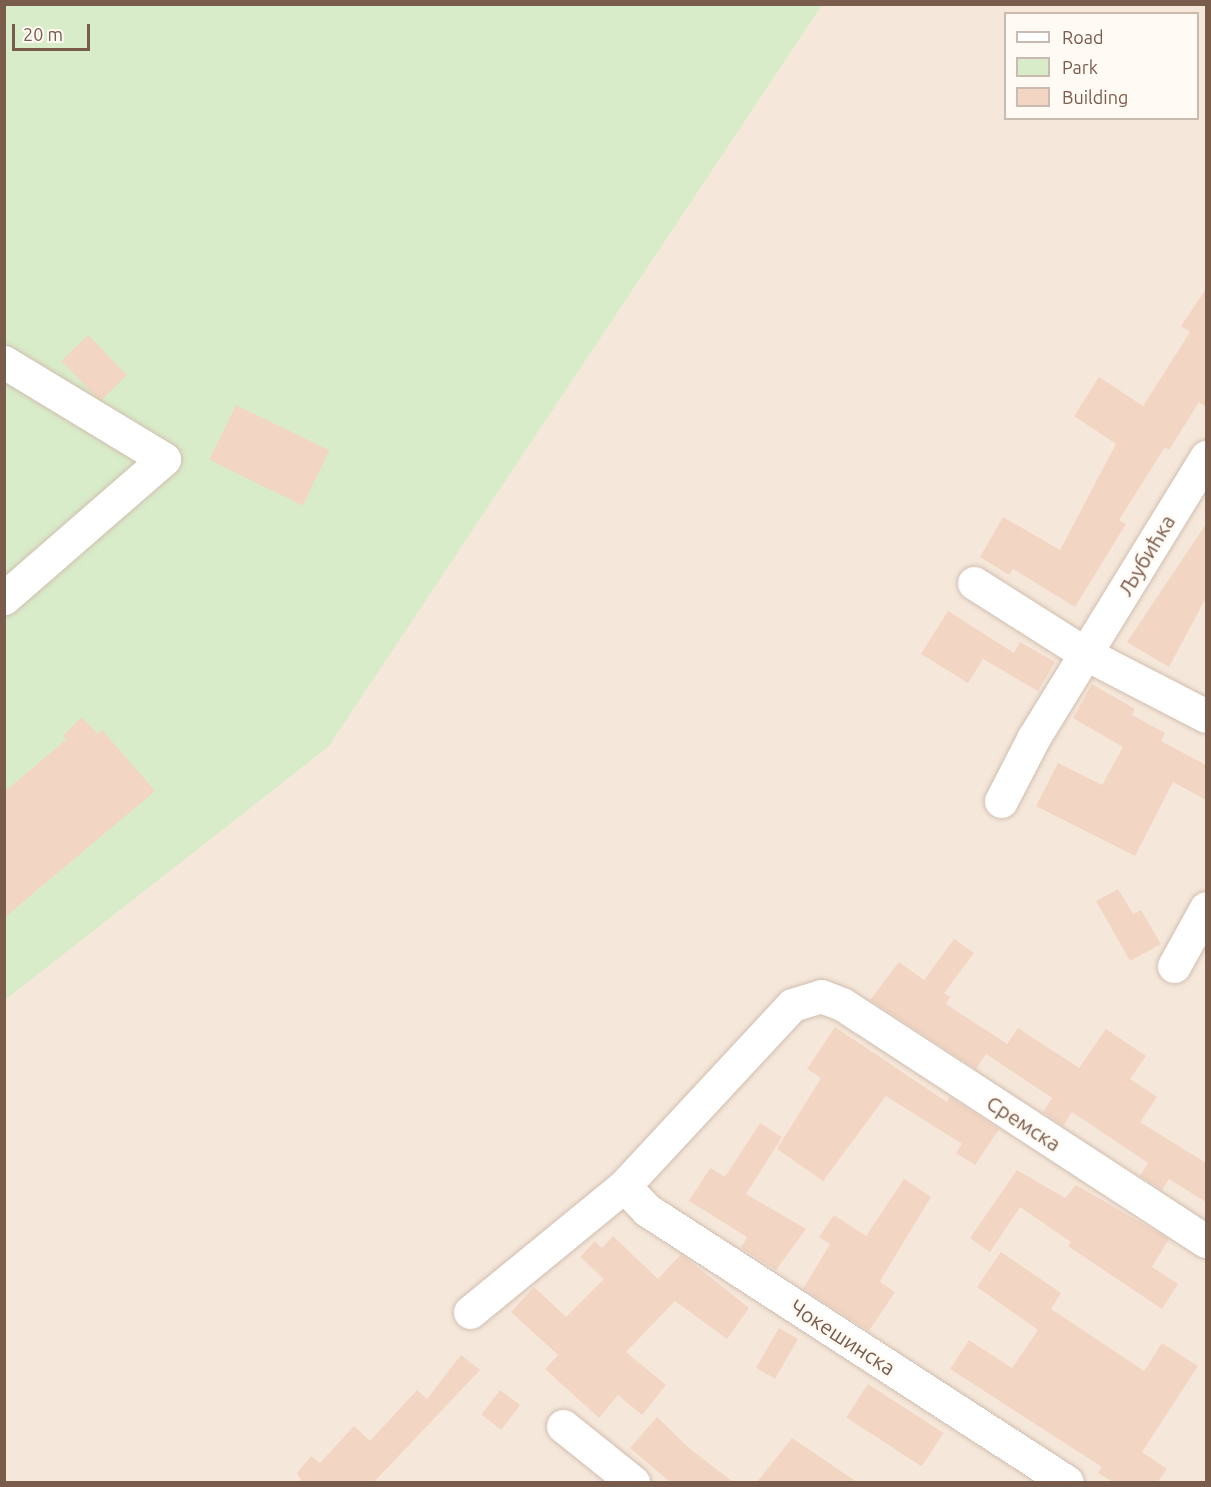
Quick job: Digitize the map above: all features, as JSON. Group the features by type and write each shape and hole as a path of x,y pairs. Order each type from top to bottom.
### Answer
{"street":[{"path":"4,362 164,459 4,598"},
{"name":"Љубићка","path":"1001,801 1086,654 1206,457"},
{"path":"974,583 1086,654 1206,716"},
{"path":"1174,966 1206,908"},
{"name":"Сремска","path":"624,1186 792,1005 821,996 842,1004 1206,1241"},
{"path":"470,1312 624,1186"},
{"name":"Чокешинска","path":"624,1186 647,1210 1067,1482"},
{"path":"563,1426 633,1482"}],"shaded area":[{"path":"5,5 1206,5 1206,1482 5,1482"}],"green space":[{"path":"5,5 822,5 328,747 5,1000"}],"building":[{"path":"1206,289 1206,407 1199,402 1169,450 1165,447 1119,520 1126,524 1075,607 1013,569 1009,575 980,557 1003,517 1060,550 1116,444 1074,416 1099,377 1143,406 1190,332 1181,326"},
{"path":"88,335 127,375 100,401 61,361"},
{"path":"236,405 329,451 303,505 209,460"},
{"path":"1206,524 1206,598 1169,667 1127,642"},
{"path":"948,611 1014,653 1020,642 1055,662 1038,691 983,659 968,683 921,654"},
{"path":"1092,684 1135,709 1132,715 1165,733 1161,741 1206,765 1206,800 1173,782 1135,856 1036,806 1058,763 1102,785 1123,747 1073,718"},
{"path":"81,717 98,734 102,730 155,791 4,918 4,792 67,739 63,736"},
{"path":"1118,889 1133,914 1141,910 1161,944 1130,961 1096,901"},
{"path":"954,939 974,953 944,993 950,997 946,1004 1007,1044 1018,1028 1079,1068 1106,1029 1146,1056 1130,1079 1157,1097 1140,1122 1206,1163 1206,1202 1169,1179 1162,1190 1140,1176 1148,1163 1072,1112 1063,1126 1043,1112 1052,1098 986,1054 976,1069 870,1000 899,962 924,980"},
{"path":"835,1027 947,1102 950,1097 999,1129 975,1165 956,1153 962,1144 886,1096 823,1181 777,1149 821,1078 807,1069"},
{"path":"760,1123 782,1137 746,1194 806,1229 776,1270 741,1248 747,1237 689,1201 710,1168 725,1177"},
{"path":"1017,1170 1065,1198 1076,1185 1169,1239 1152,1267 1178,1284 1162,1309 1068,1246 1071,1242 1020,1207 990,1252 970,1238"},
{"path":"904,1179 931,1197 880,1282 895,1292 869,1331 803,1289 830,1244 819,1237 834,1215 866,1236"},
{"path":"613,1236 658,1279 681,1254 749,1308 727,1339 675,1301 626,1352 666,1385 642,1415 618,1395 599,1418 545,1369 558,1355 511,1312 534,1287 566,1317 604,1279 580,1257 595,1241 602,1248"},
{"path":"1001,1252 1061,1293 1051,1309 1144,1371 1162,1343 1198,1366 1142,1452 1167,1469 1158,1482 1113,1482 1098,1473 1102,1467 950,1369 969,1340 1012,1368 1038,1330 977,1287"},
{"path":"779,1328 798,1339 775,1379 756,1368"},
{"path":"461,1355 480,1370 374,1482 302,1482 297,1473 311,1456 320,1463 354,1426 370,1441 417,1390 427,1399"},
{"path":"868,1384 943,1433 922,1467 846,1418"},
{"path":"500,1390 520,1405 501,1430 481,1415"},
{"path":"657,1417 689,1448 733,1482 670,1482 630,1448"},
{"path":"792,1438 857,1482 757,1482"}]}
